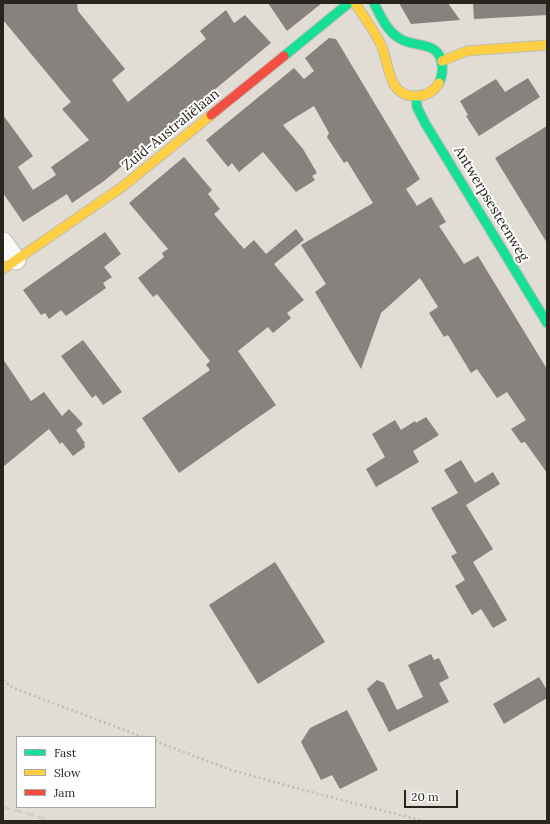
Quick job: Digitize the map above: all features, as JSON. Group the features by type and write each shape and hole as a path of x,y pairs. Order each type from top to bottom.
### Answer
{"street":[{"name":"Zuid-Australiëlaan","path":"9,265 116,191 349,3"},
{"path":"355,3 383,51 392,83 396,89 406,95 416,97 430,93 443,77 442,61 439,54 426,44 399,38 384,21 374,3"},
{"path":"442,61 467,51 547,45"},
{"name":"Antwerpsesteenweg","path":"416,97 417,107 425,123 547,323"},
{"path":"3,242 9,265"}],"path":[{"path":"3,680 13,688 140,736"},
{"path":"156,741 231,770 424,821"}],"building":[{"path":"3,3 77,3 78,11 125,69 112,80 128,102 206,39 200,31 226,10 234,23 245,15 271,43 104,181 72,203 67,194 23,222 3,193 3,115 33,156 18,167 33,190 56,175 51,167 89,140 62,109 71,102 3,20"},
{"path":"268,3 322,3 287,31"},
{"path":"399,3 448,3 460,20 411,24"},
{"path":"473,3 547,3 547,15 474,19"},
{"path":"329,38 336,39 420,179 406,189 417,206 431,197 446,222 439,226 464,264 478,256 547,369 547,473 525,442 521,443 511,429 526,420 507,392 497,398 477,369 471,373 448,335 444,337 429,313 438,307 420,278 381,313 361,369 315,292 326,284 301,245 373,203 347,161 344,163 327,137 329,133 314,106 283,125 303,149 317,173 312,176 315,180 296,192 263,152 239,172 232,163 228,167 206,140 294,68 304,79 314,71 305,58"},
{"path":"528,78 540,97 479,136 466,116 468,115 460,101 496,79 505,92"},
{"path":"547,126 547,243 495,158"},
{"path":"184,157 212,190 208,194 220,209 214,214 244,249 254,240 266,254 296,229 304,240 274,264 304,300 287,313 291,318 273,333 268,327 238,351 276,405 179,473 142,418 210,370 206,365 210,361 157,294 153,297 138,278 164,257 162,253 168,249 129,203"},
{"path":"105,232 121,254 104,267 112,277 103,283 106,288 66,316 61,310 49,319 45,313 41,315 23,290"},
{"path":"83,340 122,392 103,405 96,395 92,398 61,356"},
{"path":"3,359 31,401 44,392 62,416 69,409 83,424 76,430 85,443 85,447 73,456 62,442 60,444 49,429 3,467"},
{"path":"426,417 439,435 413,451 419,462 376,487 366,469 385,457 372,434 395,420 401,430 415,421 416,423"},
{"path":"461,460 475,483 493,472 500,484 466,505 493,549 473,562 507,620 493,628 481,609 472,615 455,586 465,580 451,556 457,553 431,508 458,493 444,470"},
{"path":"275,562 325,642 258,684 209,605"},
{"path":"431,654 434,660 439,658 449,678 439,683 449,702 389,732 367,689 377,680 384,683 397,710 423,697 408,665"},
{"path":"539,677 547,690 547,698 504,724 493,704"},
{"path":"347,710 378,770 340,789 332,775 321,780 301,742 310,728"}],"railway":[{"path":"3,807 53,821"}],"traffic: fast":[{"path":"284,56 349,3"},
{"path":"374,3 384,22 395,35 405,41 425,46 436,51 440,57 442,68 439,83"},
{"path":"416,97 417,107 425,123 547,323"}],"traffic: slow":[{"path":"355,3 378,39 384,53 391,78 400,91 407,95 423,95 432,91 439,83"},
{"path":"442,61 467,51 547,45"},
{"path":"3,269 122,187 211,115"}],"traffic: jam":[{"path":"211,115 284,56"}]}
